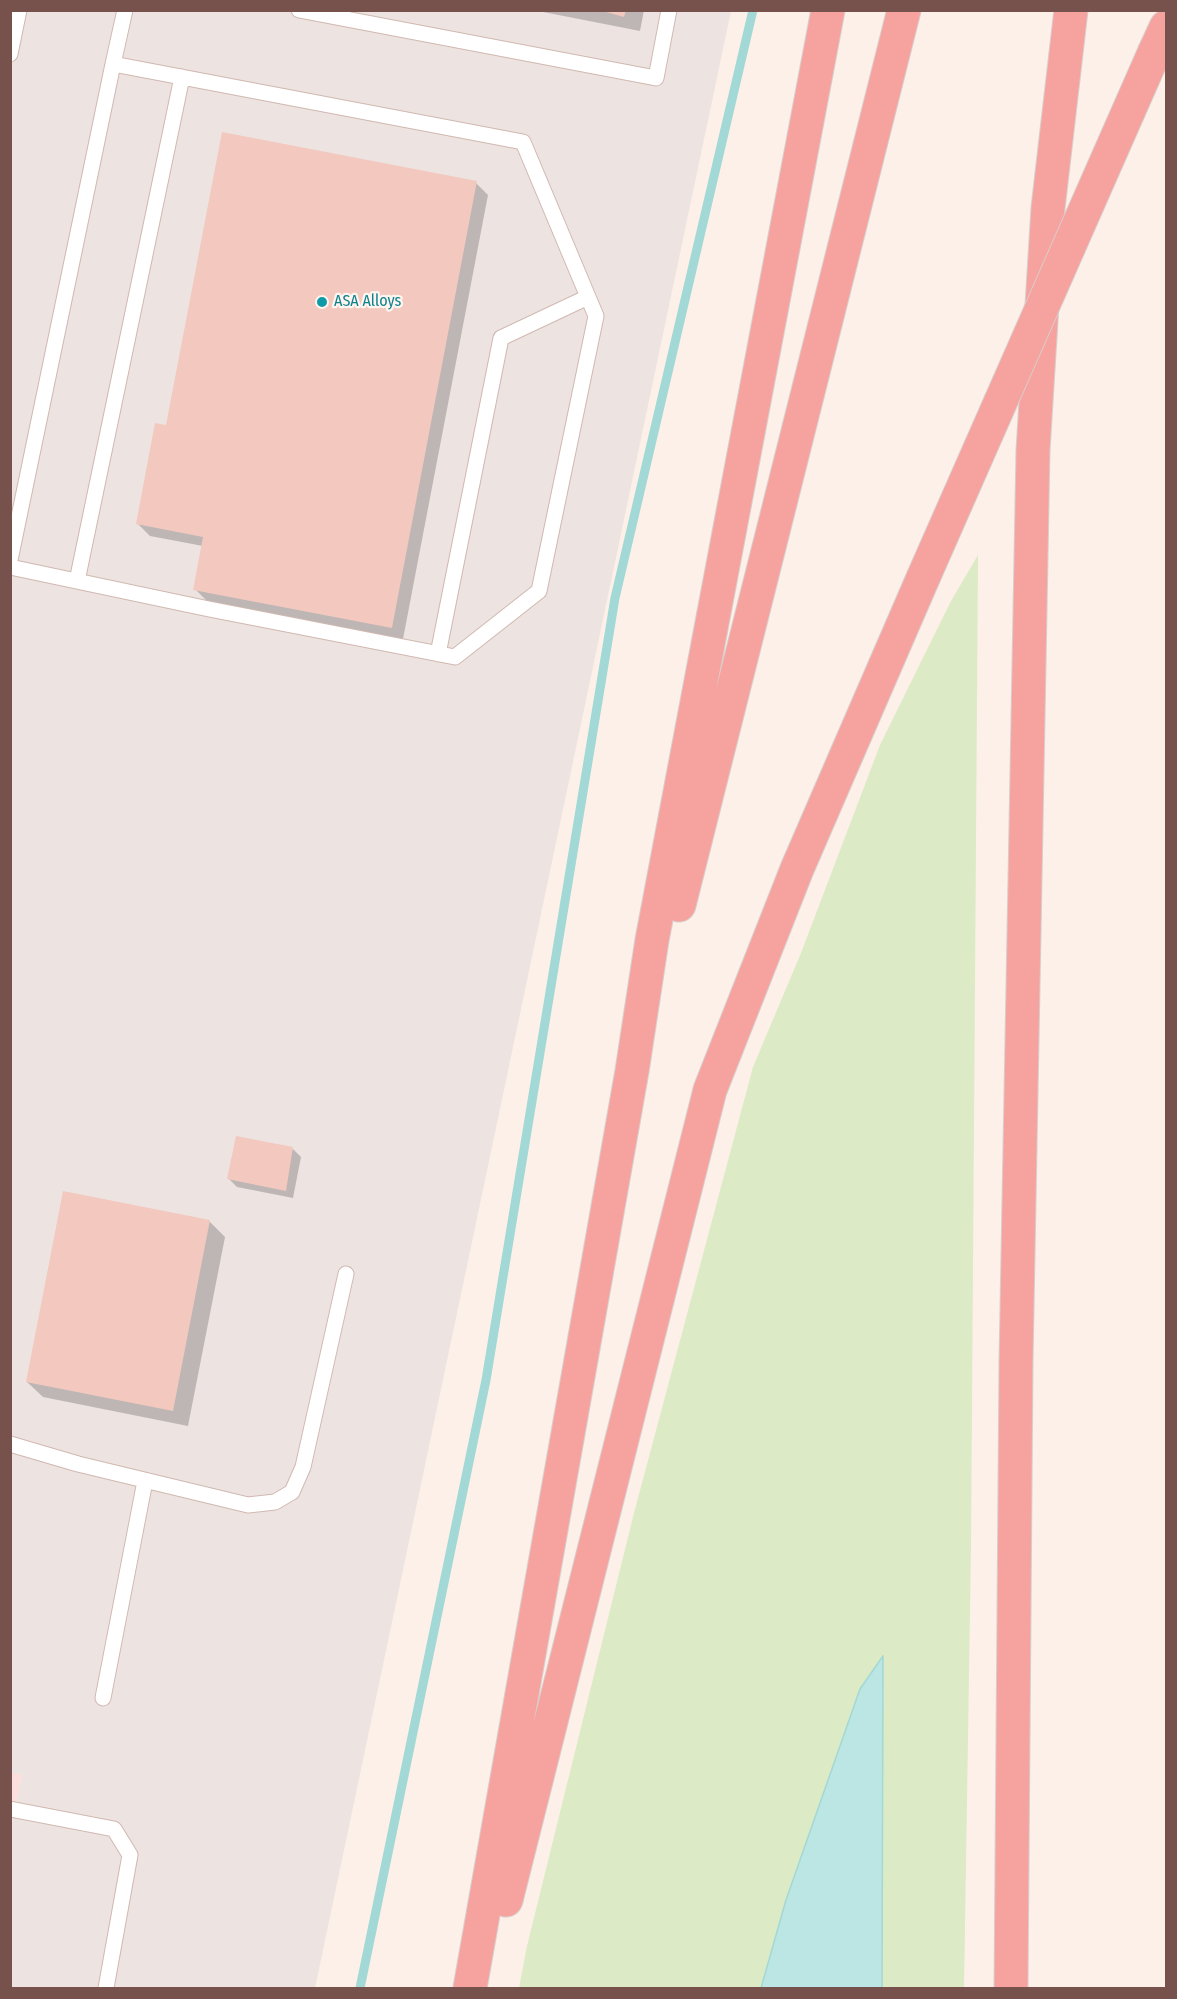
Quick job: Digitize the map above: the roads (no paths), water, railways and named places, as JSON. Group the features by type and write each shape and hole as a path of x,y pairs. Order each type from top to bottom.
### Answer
{"highway":[{"path":"470,1989 632,1071 654,928 828,10"},
{"path":"632,1071 674,927 904,10"},
{"path":"1011,1989 1016,1349 1033,450 1048,207 1071,10"},
{"path":"484,1989 710,1090 797,869 1161,39"}],"lane":[{"path":"10,54 19,10"},
{"path":"10,560 125,10"},
{"path":"299,10 656,78 669,10"},
{"path":"10,567 455,657 539,591 596,315 523,142 113,64"},
{"path":"76,581 182,77"},
{"path":"438,654 501,338 588,297"},
{"path":"10,1444 78,1464 248,1504 275,1502 292,1492 303,1467 346,1274"},
{"path":"103,1698 146,1481"},
{"path":"10,1809 114,1828 130,1855 106,1989"}],"water":[{"path":"883,1656 882,1988 761,1988 786,1900 860,1689"}],"waterway":[{"path":"360,1988 486,1380 615,598 753,10"}],"place":[{"name":"ASA Alloys","path":"322,302"}]}
